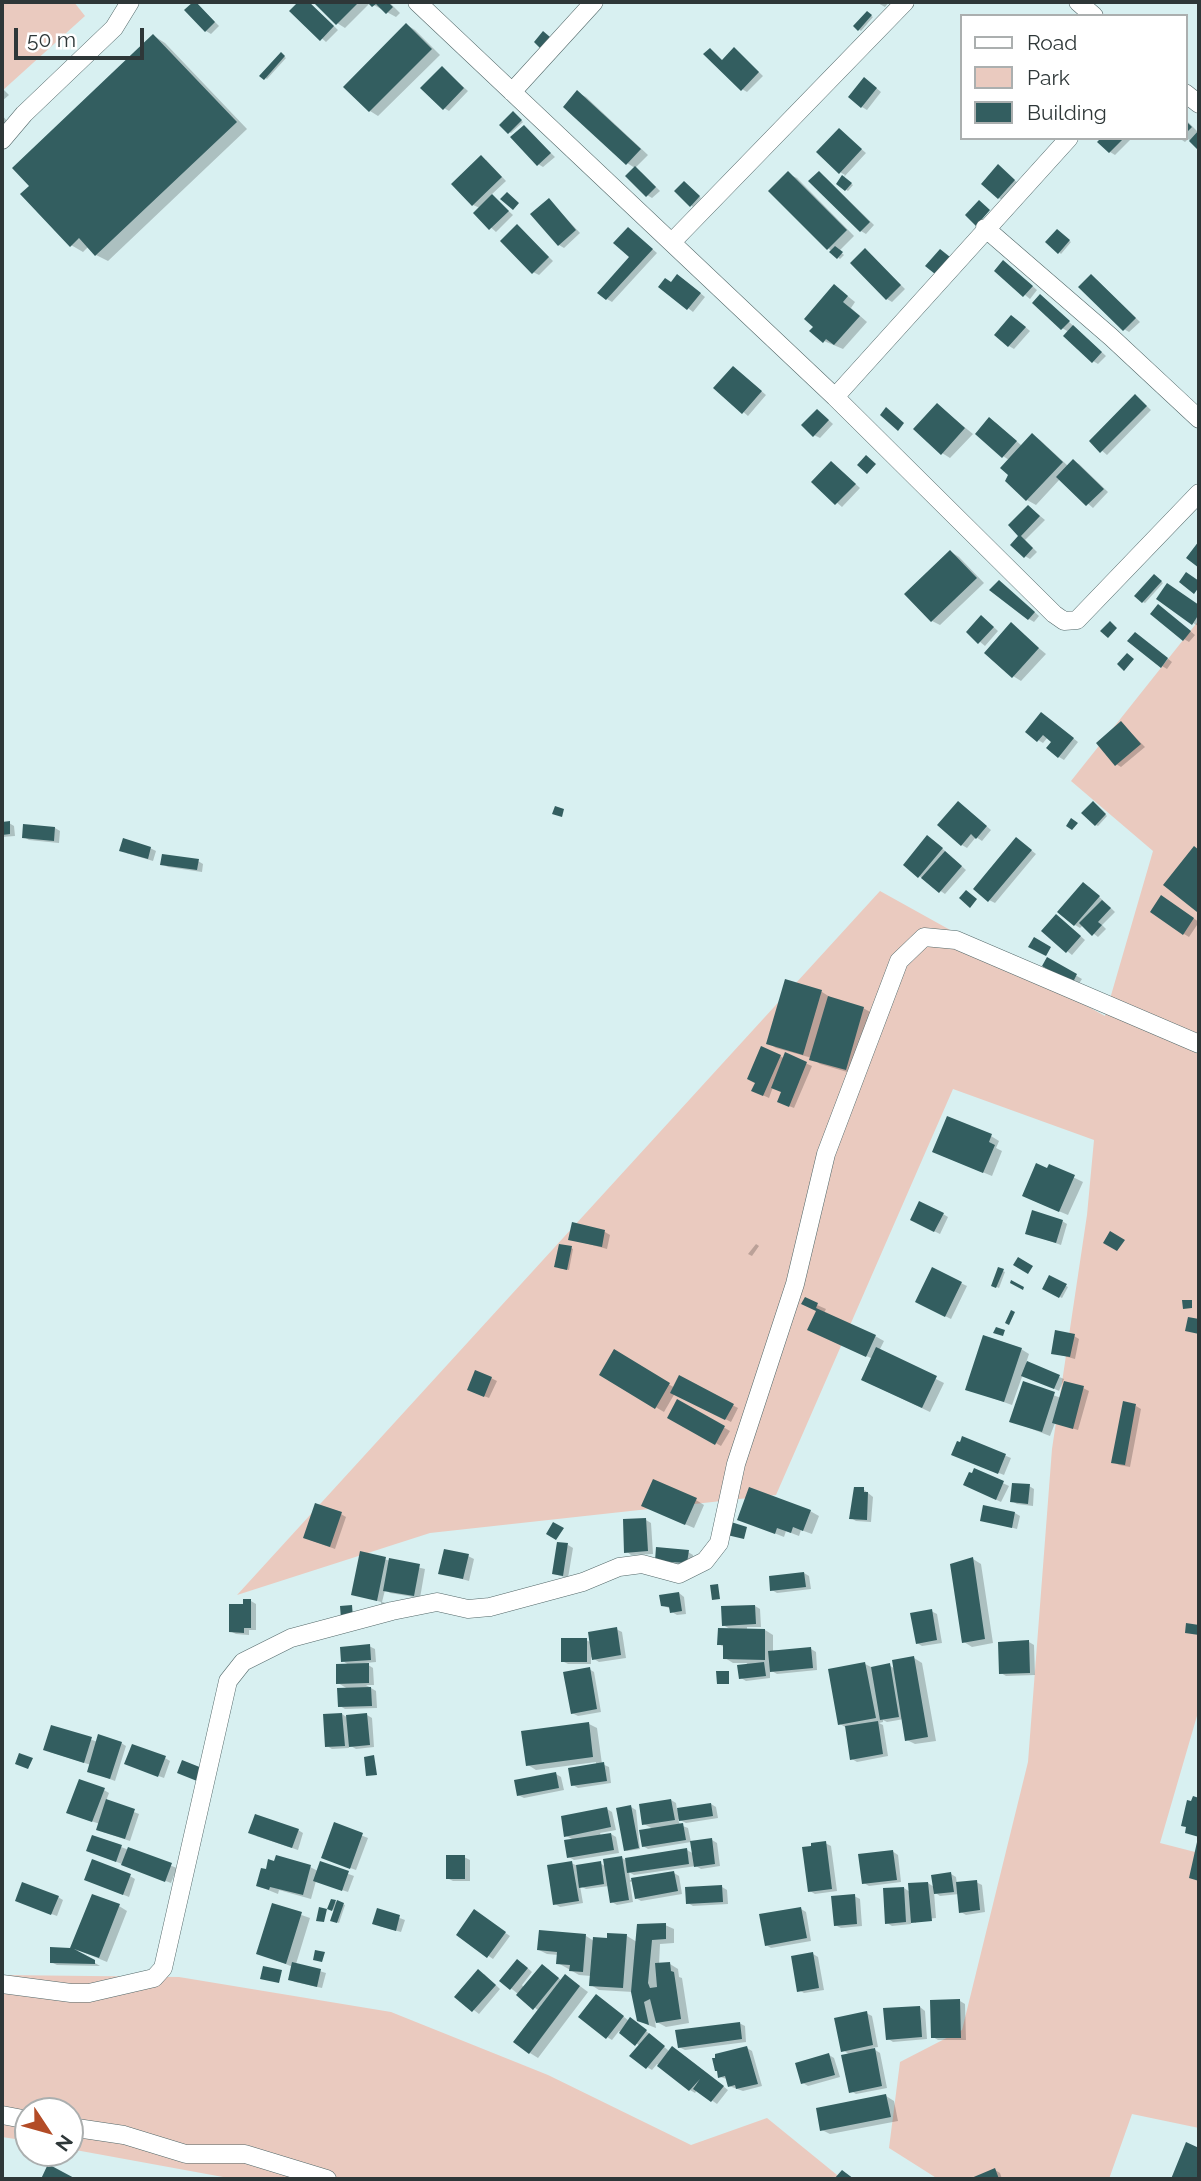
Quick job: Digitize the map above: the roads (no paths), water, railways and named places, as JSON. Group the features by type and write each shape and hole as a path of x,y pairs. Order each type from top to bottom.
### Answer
{"street":[{"path":"2,140 24,114 114,28 130,2"},
{"path":"417,2 835,397 1064,621 1077,620 1199,493"},
{"path":"512,92 594,2"},
{"path":"672,242 905,2"},
{"path":"1077,2 1092,14"},
{"path":"835,397 1067,140"},
{"path":"985,228 1111,337 1199,419"},
{"path":"2,1984 89,1993 154,1978 163,1968 228,1681 243,1662 291,1638 392,1611 437,1602 468,1609 489,1607 583,1582 618,1567 642,1564 679,1574 705,1561 719,1543 736,1464 795,1283 826,1154 899,961 924,937 956,940 1199,1044"},
{"path":"84,2129 124,2135 186,2154 245,2154 327,2179"}]}
